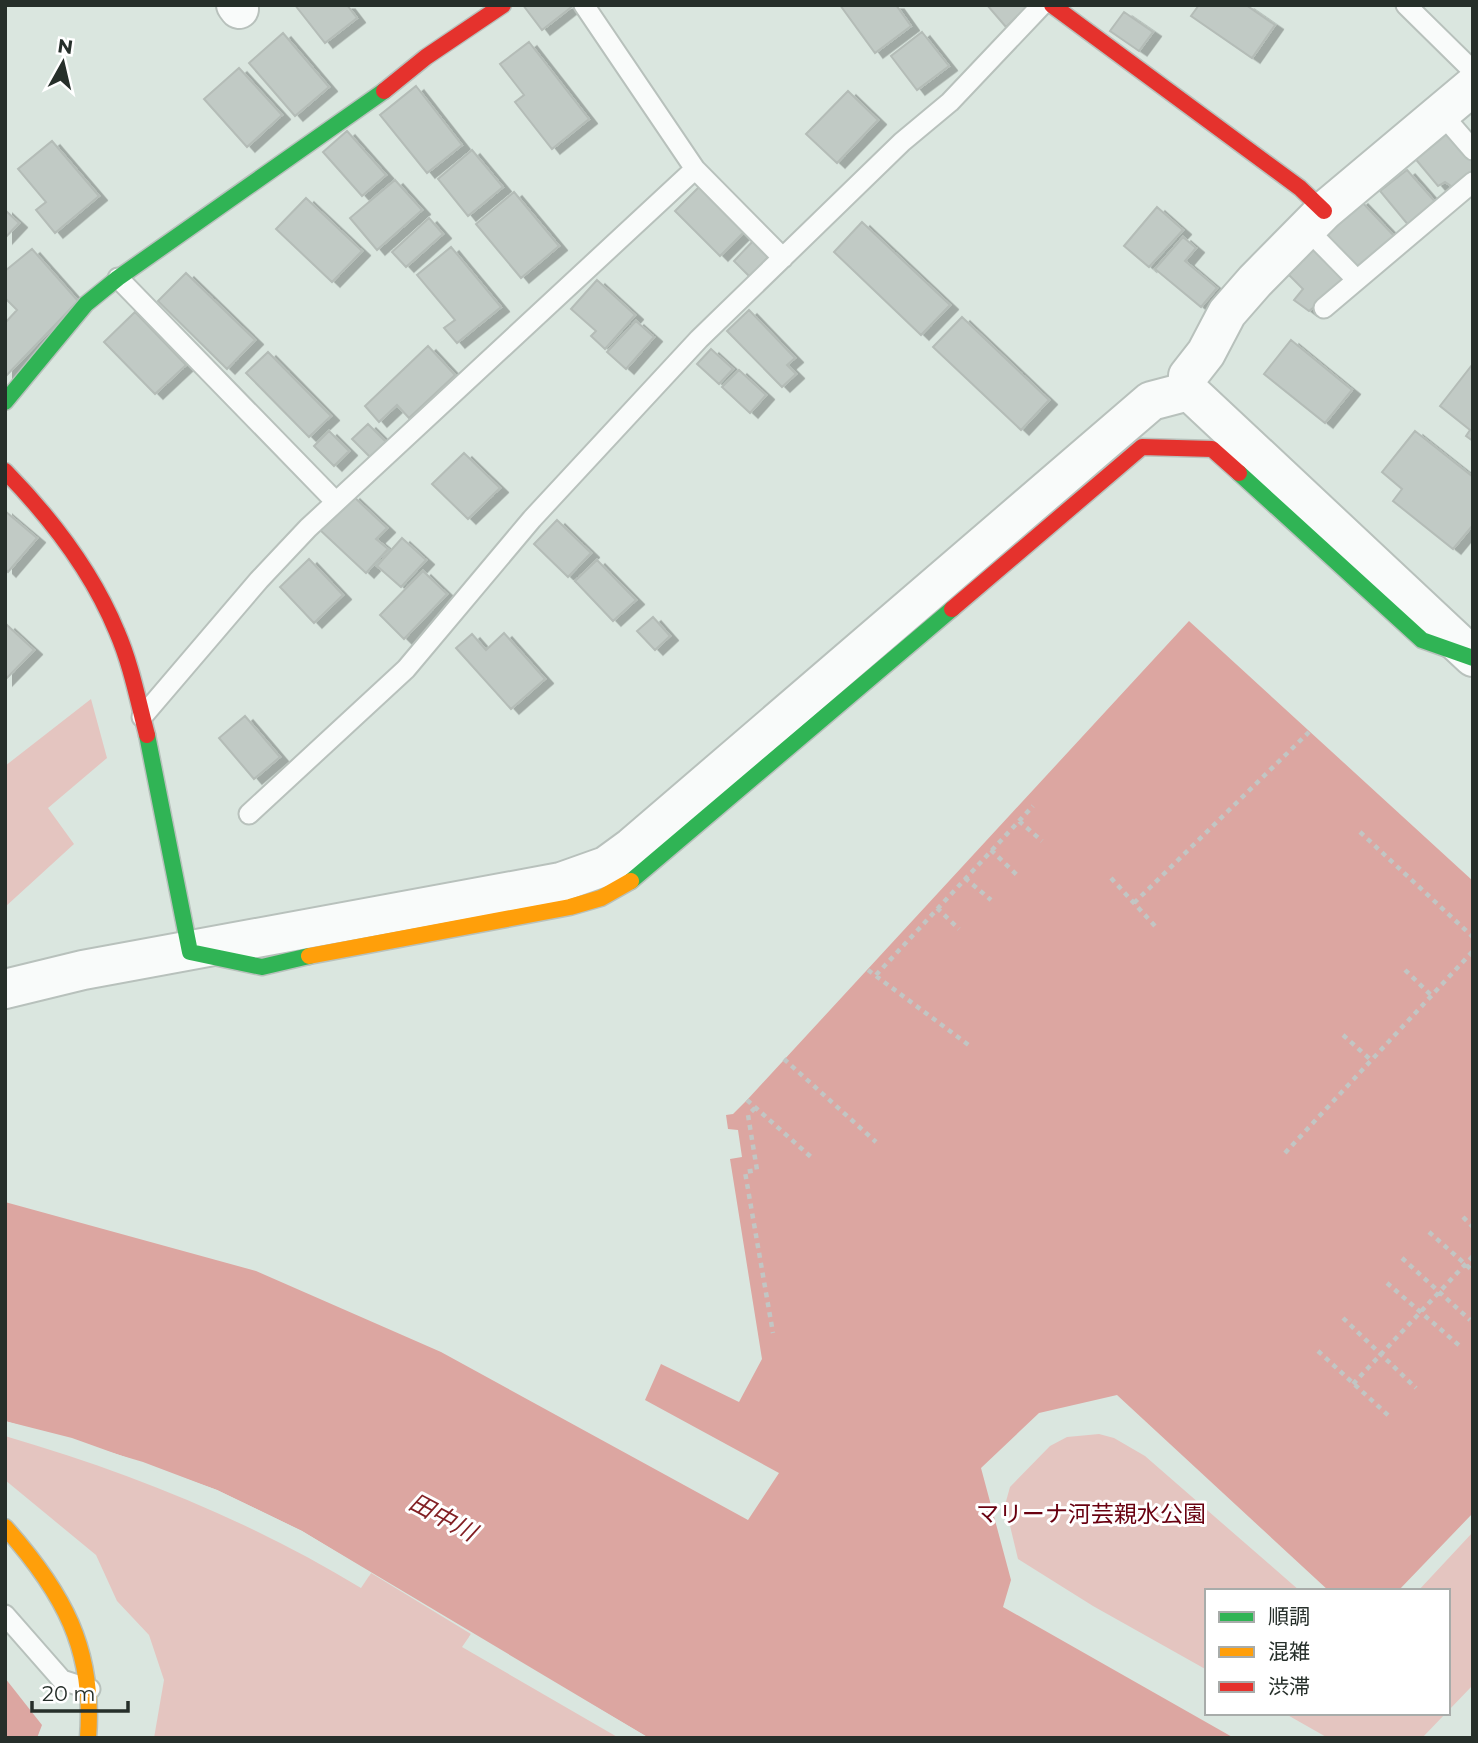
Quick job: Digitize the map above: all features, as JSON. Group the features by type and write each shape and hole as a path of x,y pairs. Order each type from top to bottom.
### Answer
{"street":[{"path":"5,402 86,304 118,278 385,90 426,57 503,5"},
{"path":"1052,5 1300,188 1315,220"},
{"path":"1473,86 1315,220 1227,313 1206,353 1188,376 1189,391 1473,657"},
{"path":"5,989 83,970 190,953 561,882 606,866 632,847 1152,401 1189,391"},
{"path":"190,953 262,967 356,945 540,914 601,898 639,877 1142,447 1212,449 1422,640 1473,657"},
{"path":"5,471 39,504 93,586 118,633 142,717 168,831 190,953"},
{"path":"5,1527 63,1601 85,1653 90,1689 88,1738"}],"lane":[{"path":"584,5 695,169 783,258"},
{"path":"249,814 406,670 532,519 699,339 902,142 950,102 1042,5"},
{"path":"1406,5 1473,71"},
{"path":"1441,113 1473,150"},
{"path":"142,717 259,580 336,502 695,169"},
{"path":"1324,308 1473,182"},
{"path":"1315,220 1356,280"},
{"path":"118,278 336,502"},
{"path":"5,1615 62,1680 90,1689"}],"path":[{"path":"1134,903 1310,732"},
{"path":"876,975 1032,806"},
{"path":"1019,821 1042,842"},
{"path":"1360,832 1473,937"},
{"path":"991,850 1017,874"},
{"path":"965,878 991,900"},
{"path":"1111,878 1155,926"},
{"path":"937,908 960,929"},
{"path":"1285,1153 1473,951"},
{"path":"868,970 970,1046"},
{"path":"1405,970 1431,995"},
{"path":"1343,1035 1371,1060"},
{"path":"785,1059 876,1142"},
{"path":"747,1100 811,1157"},
{"path":"755,1108 748,1115 757,1170 745,1172 773,1334"},
{"path":"1463,1217 1473,1227"},
{"path":"1429,1232 1473,1271"},
{"path":"1353,1384 1473,1256"},
{"path":"1402,1258 1470,1320"},
{"path":"1387,1283 1461,1348"},
{"path":"1343,1318 1416,1388"},
{"path":"1318,1351 1390,1417"}],"green space":[{"path":"91,699 107,758 48,808 74,844 5,907 5,766"},
{"name":"マリーナ河芸親水公園","path":"1099,1434 1114,1438 1145,1456 1298,1589 1205,1589 1205,1669 1093,1606 1018,1559 1005,1505 1010,1487 1050,1446 1067,1437"},
{"path":"5,1436 98,1466 188,1500 276,1541 361,1588 371,1573 471,1634 462,1647 619,1738 154,1738 164,1680 149,1635 117,1601 96,1555 5,1480"},
{"path":"1473,1532 1473,1685 1450,1709 1450,1589 1420,1589"},
{"path":"1288,1715 1444,1715 1422,1738 1328,1738"}],"water":[{"name":"田中川","path":"1189,621 1473,881 1473,1513 1400,1589 1327,1589 1117,1395 1039,1413 981,1468 1011,1580 1003,1607 1234,1738 649,1738 302,1531 217,1490 143,1462 5,1421 5,1202 256,1271 441,1352 748,1520 779,1473 645,1400 661,1364 739,1402 762,1359 730,1159 742,1157 738,1130 728,1129 726,1115 733,1114"},
{"path":"5,1678 42,1725 37,1738 5,1738"}],"pier":[{"path":"5,1421 72,1438 217,1490 302,1531 371,1573 369,1576 300,1534 216,1493 71,1442 5,1424"},
{"path":"471,1634 649,1738 642,1738 469,1637"}],"building":[{"path":"295,5 347,5 357,18 325,43"},
{"path":"523,5 574,5 542,30"},
{"path":"840,5 896,5 911,26 875,53"},
{"path":"987,5 1030,5 1006,27"},
{"path":"1199,5 1246,5 1275,25 1252,58 1191,16"},
{"path":"1124,12 1153,32 1139,51 1110,31"},
{"path":"922,32 949,66 917,90 891,56"},
{"path":"283,33 329,87 295,116 249,63"},
{"path":"529,42 589,119 552,149 515,102 524,95 500,64"},
{"path":"239,68 282,115 247,147 204,99"},
{"path":"416,86 462,145 427,173 380,115"},
{"path":"848,91 878,120 837,163 806,134"},
{"path":"1445,129 1473,161 1473,172 1454,188 1445,182 1438,186 1413,156"},
{"path":"347,131 386,175 362,196 323,152"},
{"path":"52,141 99,196 55,233 36,210 46,202 18,169"},
{"path":"472,150 503,187 468,216 438,179"},
{"path":"1407,170 1438,205 1410,227 1380,191"},
{"path":"395,180 422,210 377,250 350,218"},
{"path":"699,187 744,232 720,256 675,211"},
{"path":"514,192 559,246 521,278 476,224"},
{"path":"306,198 362,251 332,282 276,229"},
{"path":"1360,200 1396,238 1357,270 1325,232"},
{"path":"1157,207 1183,230 1149,267 1124,246"},
{"path":"5,210 19,223 5,238"},
{"path":"429,218 443,234 406,267 392,252"},
{"path":"862,222 950,305 921,335 834,252"},
{"path":"1183,237 1196,248 1185,261 1217,288 1201,307 1155,269"},
{"path":"754,240 770,255 750,277 734,261"},
{"path":"1311,246 1349,279 1309,311 1294,300 1303,289 1286,272"},
{"path":"451,247 501,307 457,343 444,328 455,320 417,275"},
{"path":"32,249 78,301 5,377 5,323 17,310 5,298 5,271"},
{"path":"186,273 255,340 227,369 158,301"},
{"path":"597,280 635,315 605,349 591,336 596,331 571,309"},
{"path":"749,310 795,358 787,365 796,374 782,387 727,331"},
{"path":"135,312 186,365 155,394 104,342"},
{"path":"962,317 1049,400 1021,430 933,347"},
{"path":"636,321 654,337 626,369 607,352"},
{"path":"1291,340 1352,390 1325,423 1264,374"},
{"path":"428,346 455,375 409,418 397,405 379,422 365,406"},
{"path":"711,349 733,369 719,384 697,364"},
{"path":"268,352 331,416 309,437 246,373"},
{"path":"1472,365 1473,441 1466,436 1470,430 1440,406"},
{"path":"739,370 766,395 750,413 722,387"},
{"path":"368,424 386,442 370,457 352,439"},
{"path":"329,431 349,451 334,466 314,446"},
{"path":"1415,431 1473,477 1473,525 1453,549 1393,501 1402,489 1382,472"},
{"path":"464,453 500,488 468,519 432,484"},
{"path":"352,495 387,528 376,539 388,549 366,573 320,530"},
{"path":"5,511 37,538 8,572 5,569"},
{"path":"557,520 591,553 568,577 534,544"},
{"path":"402,538 426,560 401,587 377,566"},
{"path":"309,559 343,595 314,623 280,587"},
{"path":"597,560 636,600 613,621 575,581"},
{"path":"423,571 447,594 404,639 380,615"},
{"path":"653,617 670,636 655,650 637,631"},
{"path":"7,625 34,650 5,680 5,627"},
{"path":"504,633 545,679 511,709 456,648 472,634 486,650"},
{"path":"245,716 280,757 254,779 219,738"}],"traffic: fast":[{"path":"5,402 86,304 118,278 384,91"},
{"path":"1239,473 1422,640 1473,658"},
{"path":"631,881 952,609"},
{"path":"147,735 190,952 262,967 309,956"}],"traffic: slow":[{"path":"309,956 570,907 601,898 631,881"},
{"path":"5,1527 43,1575 71,1624 86,1677 88,1738"}],"traffic: jam":[{"path":"384,91 426,57 503,5"},
{"path":"1052,5 1300,188 1324,211"},
{"path":"952,609 1142,447 1212,449 1239,473"},
{"path":"5,471 69,546 107,609 122,644 147,735"}]}
